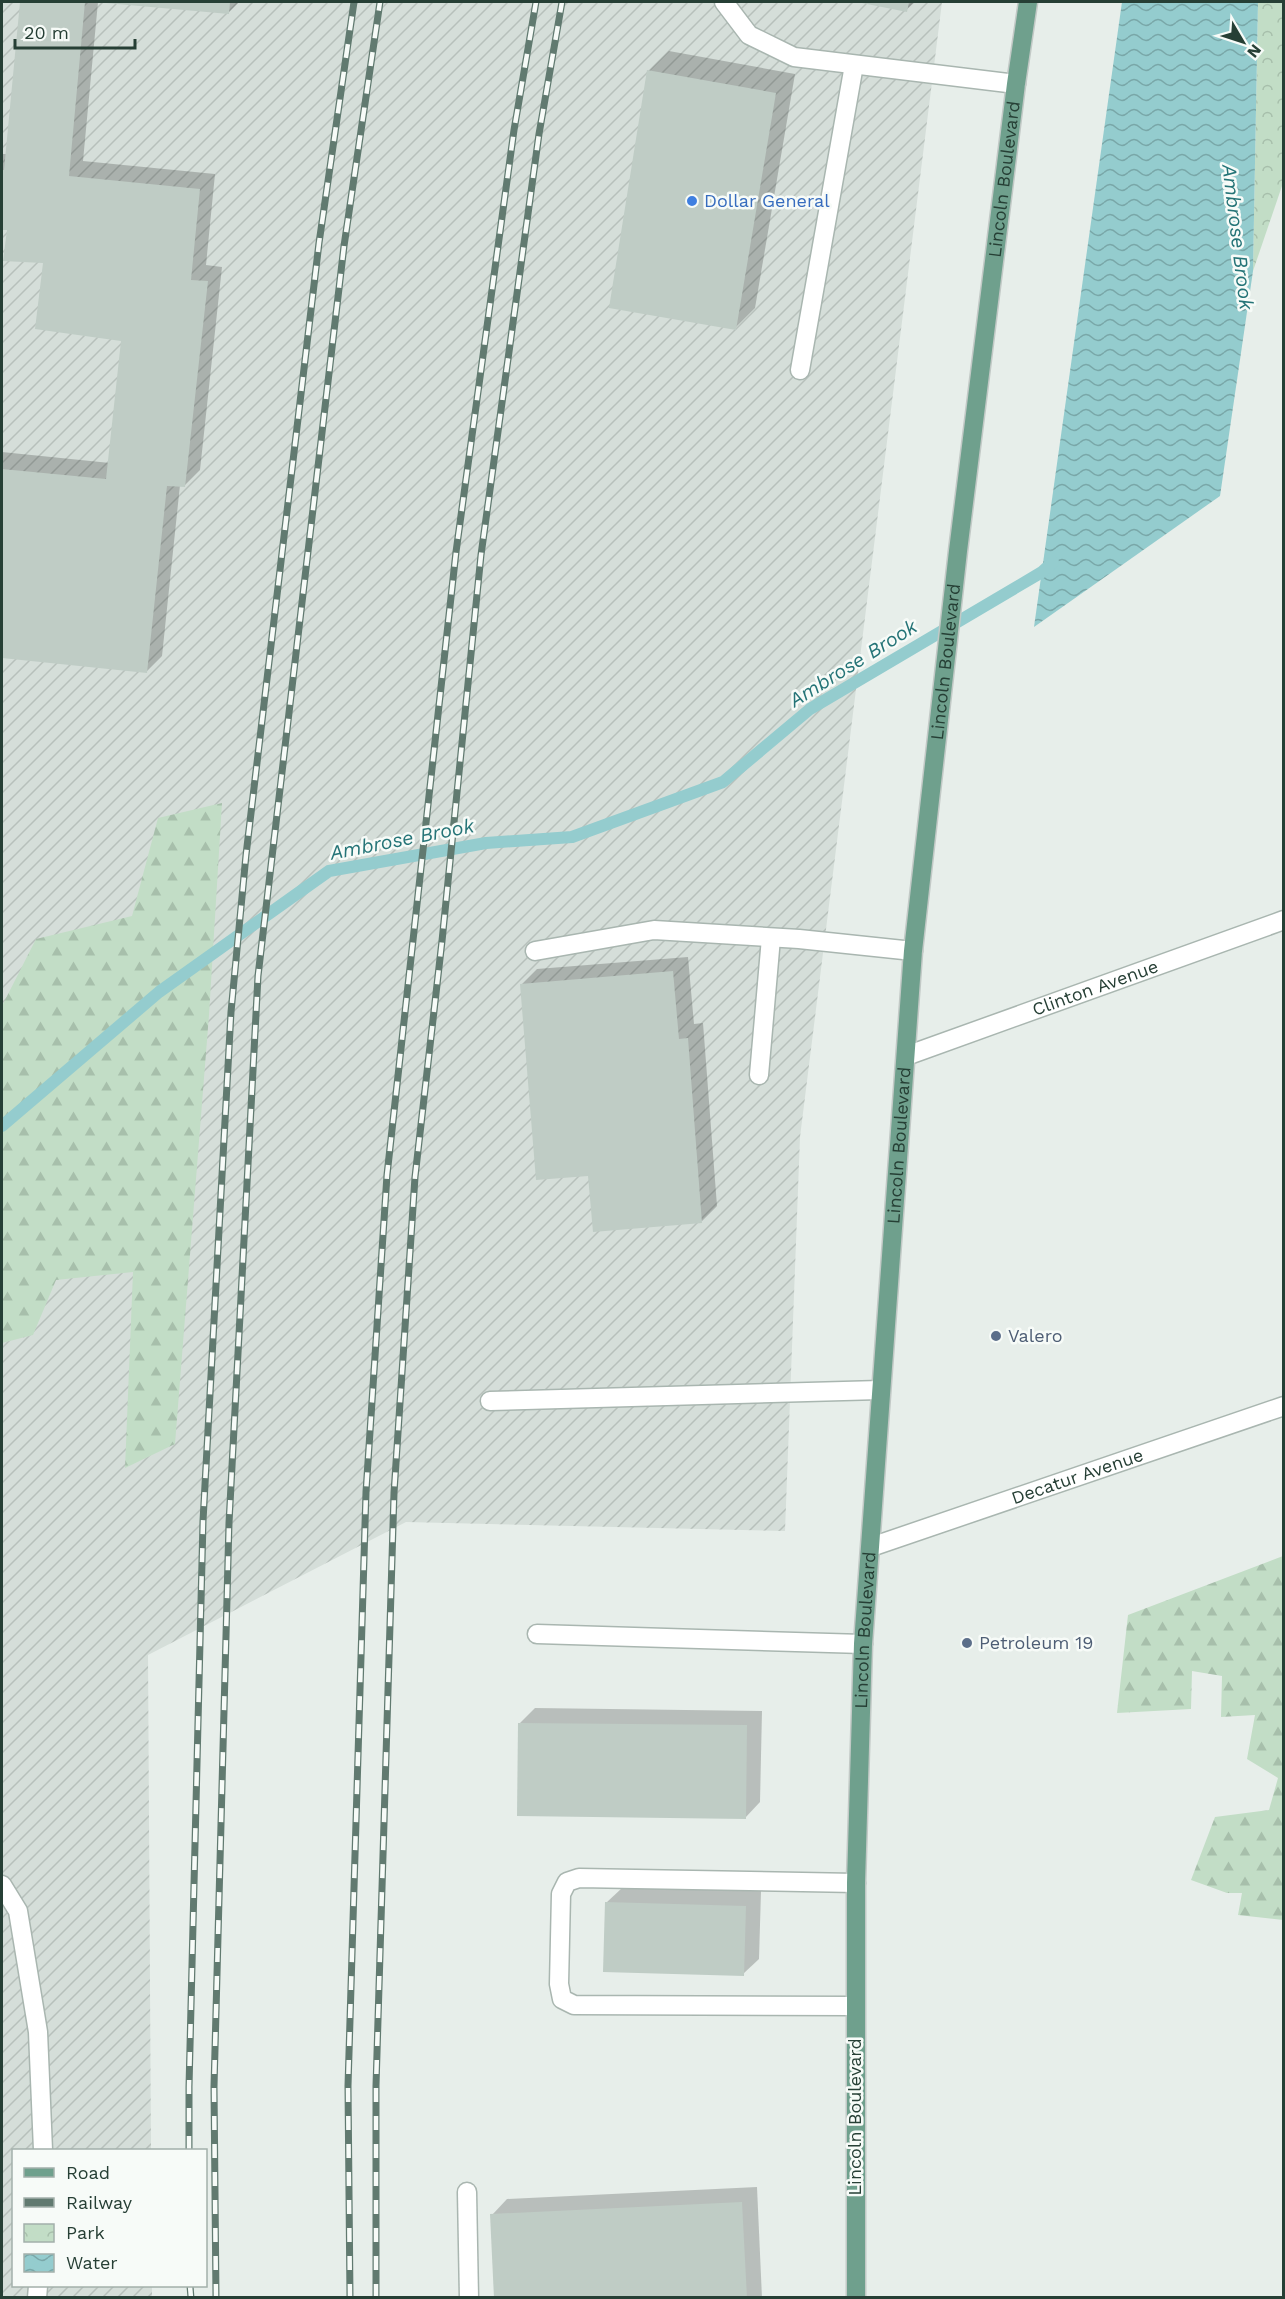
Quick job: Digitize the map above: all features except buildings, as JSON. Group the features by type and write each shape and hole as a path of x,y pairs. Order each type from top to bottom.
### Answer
{"main road":[{"name":"Lincoln Boulevard","path":"856,2298 855,1883 863,1644 880,1390 913,951 958,551 1028,2"}],"street":[{"path":"724,2 749,35 794,57 1016,84"},
{"path":"800,370 854,65"},
{"name":"Clinton Avenue","path":"906,1056 1284,920"},
{"path":"536,951 654,930 913,951"},
{"path":"759,1075 771,938"},
{"path":"490,1401 880,1390"},
{"name":"Decatur Avenue","path":"871,1547 1284,1406"},
{"path":"537,1634 863,1644"},
{"path":"854,2006 574,2005 562,1999 559,1984 561,1894 567,1882 579,1878 855,1883"},
{"path":"2,1885 18,1911 36,2021 43,2149"},
{"path":"468,2192 469,2298"}],"shaded area":[{"path":"2,2 942,2 800,1137 785,1531 406,1522 148,1655 151,2149 12,2149 12,2287 152,2287 152,2297 2,2298"}],"green space":[{"path":"1258,2 1283,2 1283,183 1253,271"},
{"path":"222,803 209,1015 175,1444 125,1468 133,1272 56,1280 33,1335 2,1343 2,1006 36,939 132,916 158,818"},
{"path":"1284,1556 1283,1920 1238,1915 1242,1893 1227,1893 1191,1880 1215,1817 1269,1810 1278,1778 1247,1759 1255,1715 1221,1717 1222,1676 1192,1671 1191,1709 1117,1713 1128,1615"}],"water":[{"path":"1122,2 1258,2 1253,271 1220,496 1034,627"}],"waterway":[{"name":"Ambrose Brook","path":"2,1126 159,992 329,871 486,843 572,837 723,782 810,709 1042,572 1053,562"}],"railway":[{"path":"189,2149 203,1521 231,1012 246,855 319,243 354,2"},
{"path":"216,2298 214,2087 229,1523 258,976 344,246 380,2"},
{"path":"350,2298 348,2086 366,1492 387,1175 456,552 514,130 536,2"},
{"path":"376,2298 376,2086 394,1493 415,1177 442,941 481,555 539,134 562,2"},
{"path":"190,2287 191,2298"}],"place":[{"name":"Dollar General","path":"692,201"},
{"name":"Valero","path":"996,1336"},
{"name":"Petroleum 19","path":"967,1643"}]}
